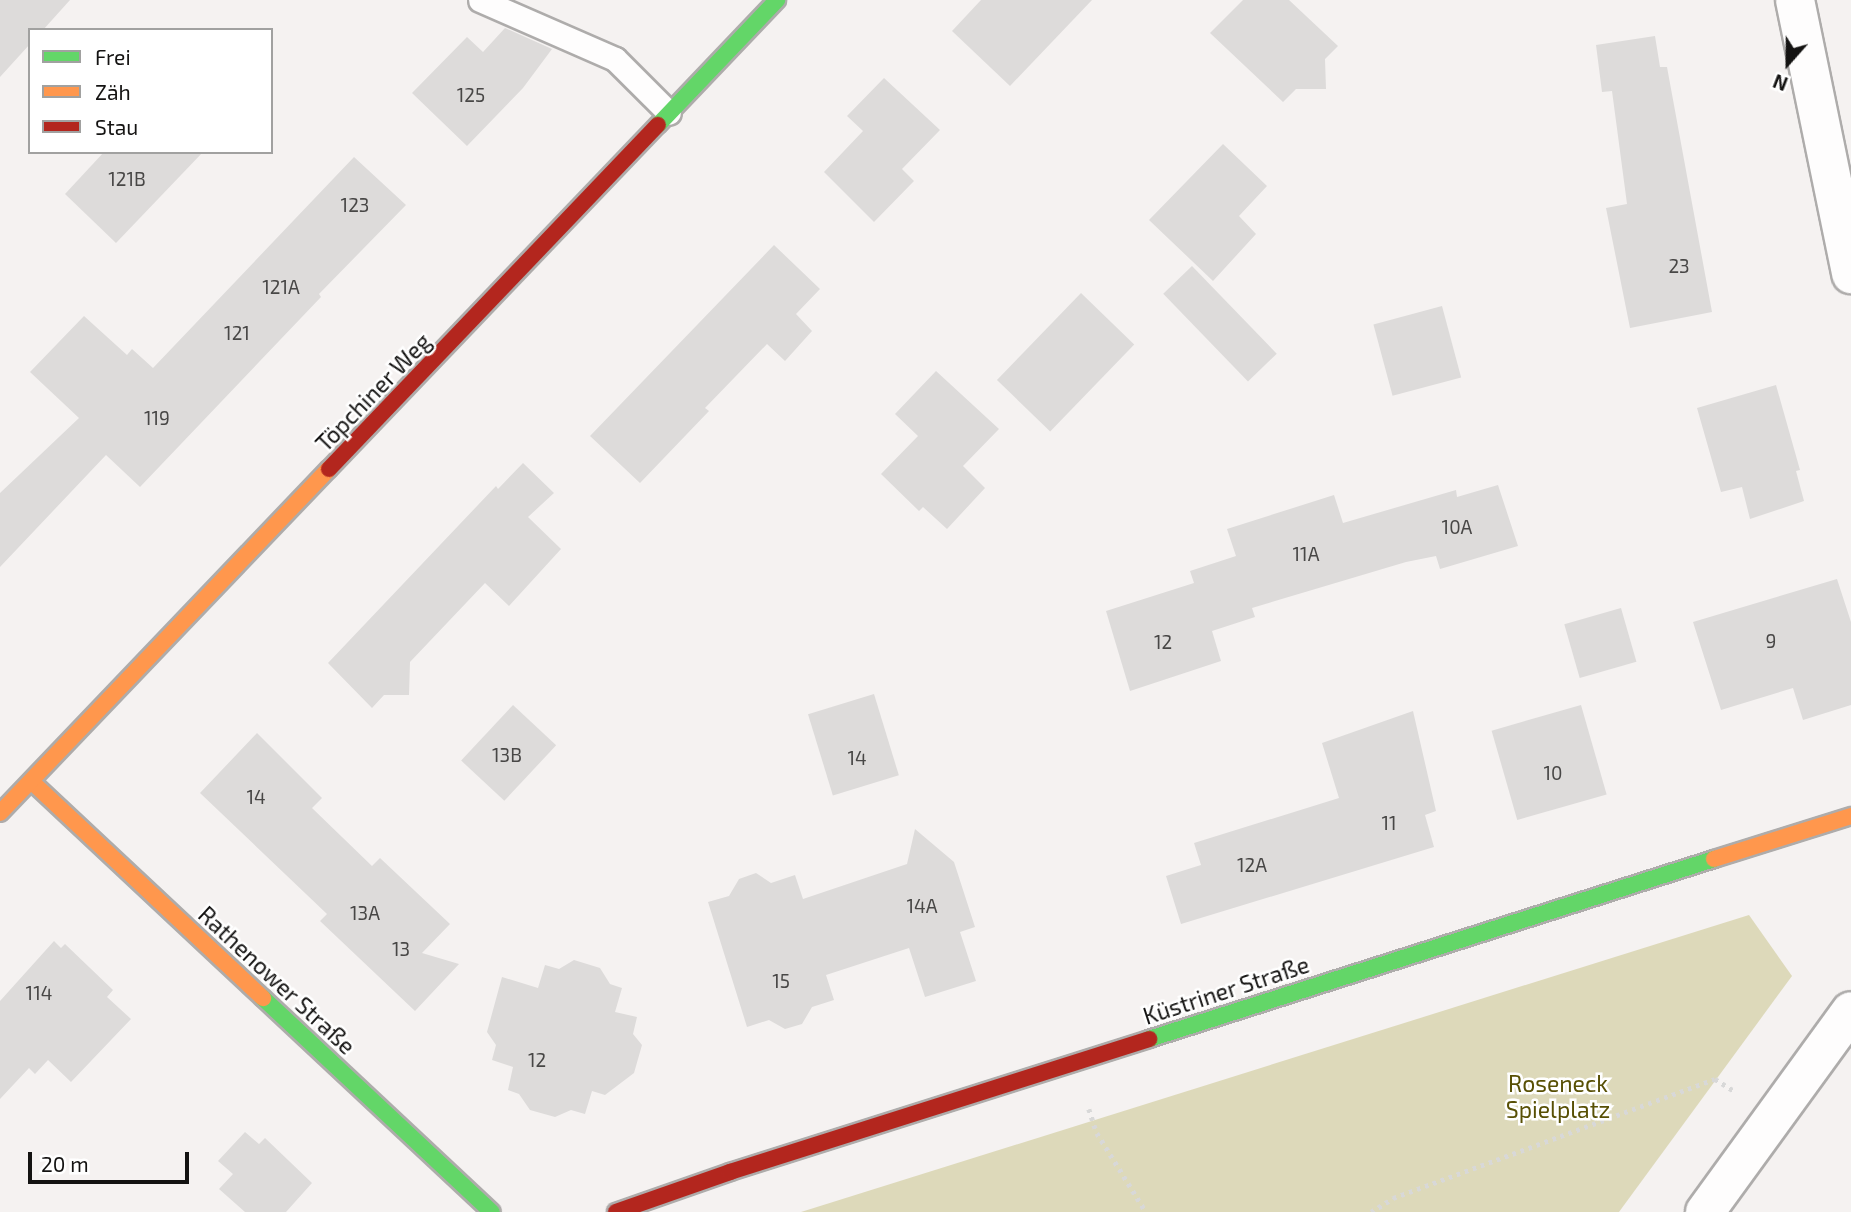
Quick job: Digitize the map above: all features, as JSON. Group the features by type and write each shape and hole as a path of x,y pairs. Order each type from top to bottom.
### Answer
{"street":[{"name":"Töpchiner Weg","path":"0,813 777,0"},
{"path":"1795,0 1851,274"},
{"name":"Rathenower Straße","path":"31,781 492,1212"},
{"name":"Küstriner Straße","path":"616,1212 730,1172 1851,817"},
{"path":"1705,1212 1851,1011"}],"lane":[{"path":"480,0 615,59 669,113"}],"path":[{"path":"1074,1062 1097,1133 1146,1212"},
{"path":"1371,1212 1393,1199 1715,1079 1774,1116"}],"green space":[{"name":"Roseneck Spielplatz","path":"1749,915 1792,976 1619,1212 801,1212"}],"building":[{"path":"0,0 70,0 45,28 28,28 28,46 0,77"},
{"path":"981,0 1092,0 1010,86 952,31"},
{"path":"1243,0 1289,0 1338,46 1325,59 1326,89 1296,89 1283,102 1210,33"},
{"path":"505,28 552,49 523,88 467,146 412,93 467,37 483,52"},
{"path":"1655,36 1660,67 1667,67 1712,312 1630,328 1606,208 1627,204 1612,91 1602,92 1596,45"},
{"path":"884,78 940,130 902,169 914,181 874,222 824,172 863,131 847,116"},
{"path":"1223,144 1267,186 1239,216 1256,234 1213,281 1149,220"},
{"path":"102,154 201,154 116,243 65,194"},
{"path":"354,157 406,205 319,294 321,297 140,487 106,455 0,567 0,493 79,418 30,372 84,316 127,355 132,349 153,368"},
{"path":"774,245 820,289 796,314 812,331 785,361 767,344 705,408 709,411 640,483 590,436"},
{"path":"1192,266 1277,354 1248,382 1163,294"},
{"path":"1081,293 1134,344 1050,431 997,380"},
{"path":"1442,306 1461,377 1393,396 1373,324"},
{"path":"936,371 999,429 963,466 985,488 947,529 923,507 919,511 881,474 918,436 895,414"},
{"path":"1776,385 1800,470 1796,471 1804,501 1750,519 1742,487 1721,492 1697,408"},
{"path":"523,463 554,493 528,517 561,549 509,606 485,583 410,662 409,695 384,695 372,708 328,663 496,486 498,489"},
{"path":"1498,485 1518,546 1440,569 1436,556 1406,562 1252,608 1255,617 1212,631 1221,661 1130,691 1106,611 1194,583 1190,571 1236,556 1227,529 1334,495 1343,523 1456,490 1457,497"},
{"path":"1837,579 1851,622 1851,705 1803,720 1793,688 1721,710 1693,622"},
{"path":"1621,608 1636,662 1580,678 1564,624"},
{"path":"874,694 899,775 833,795 808,714"},
{"path":"513,705 556,745 504,801 461,761"},
{"path":"1581,705 1607,794 1517,820 1492,731"},
{"path":"1413,711 1436,811 1425,815 1434,847 1181,924 1166,876 1201,865 1194,843 1339,798 1322,743"},
{"path":"257,733 322,798 312,808 372,866 380,858 450,924 422,953 459,964 415,1011 320,921 327,914 200,793"},
{"path":"915,829 954,862 975,927 960,932 976,981 925,997 909,948 826,975 834,1000 812,1007 802,1024 785,1029 769,1020 747,1027 708,902 729,896 739,879 756,873 771,883 795,875 803,899 907,864"},
{"path":"54,941 61,948 65,944 113,990 107,997 131,1019 71,1082 48,1060 35,1074 29,1068 0,1099 0,1001"},
{"path":"574,960 600,968 610,984 622,988 615,1012 637,1017 633,1034 642,1045 634,1073 605,1095 592,1091 585,1114 571,1110 555,1117 530,1110 519,1094 508,1090 513,1067 492,1060 496,1045 487,1032 502,977 538,988 545,965 559,969"},
{"path":"245,1132 259,1144 265,1138 312,1183 286,1212 245,1212 219,1189 233,1174 218,1161"}],"traffic: fast":[{"path":"658,125 777,0"},
{"path":"1149,1039 1714,859"},
{"path":"263,998 492,1212"}],"traffic: slow":[{"path":"0,813 329,469"},
{"path":"31,781 263,998"},
{"path":"1714,859 1851,816"}],"traffic: jam":[{"path":"329,469 658,125"},
{"path":"616,1212 730,1172 1149,1039"}]}
